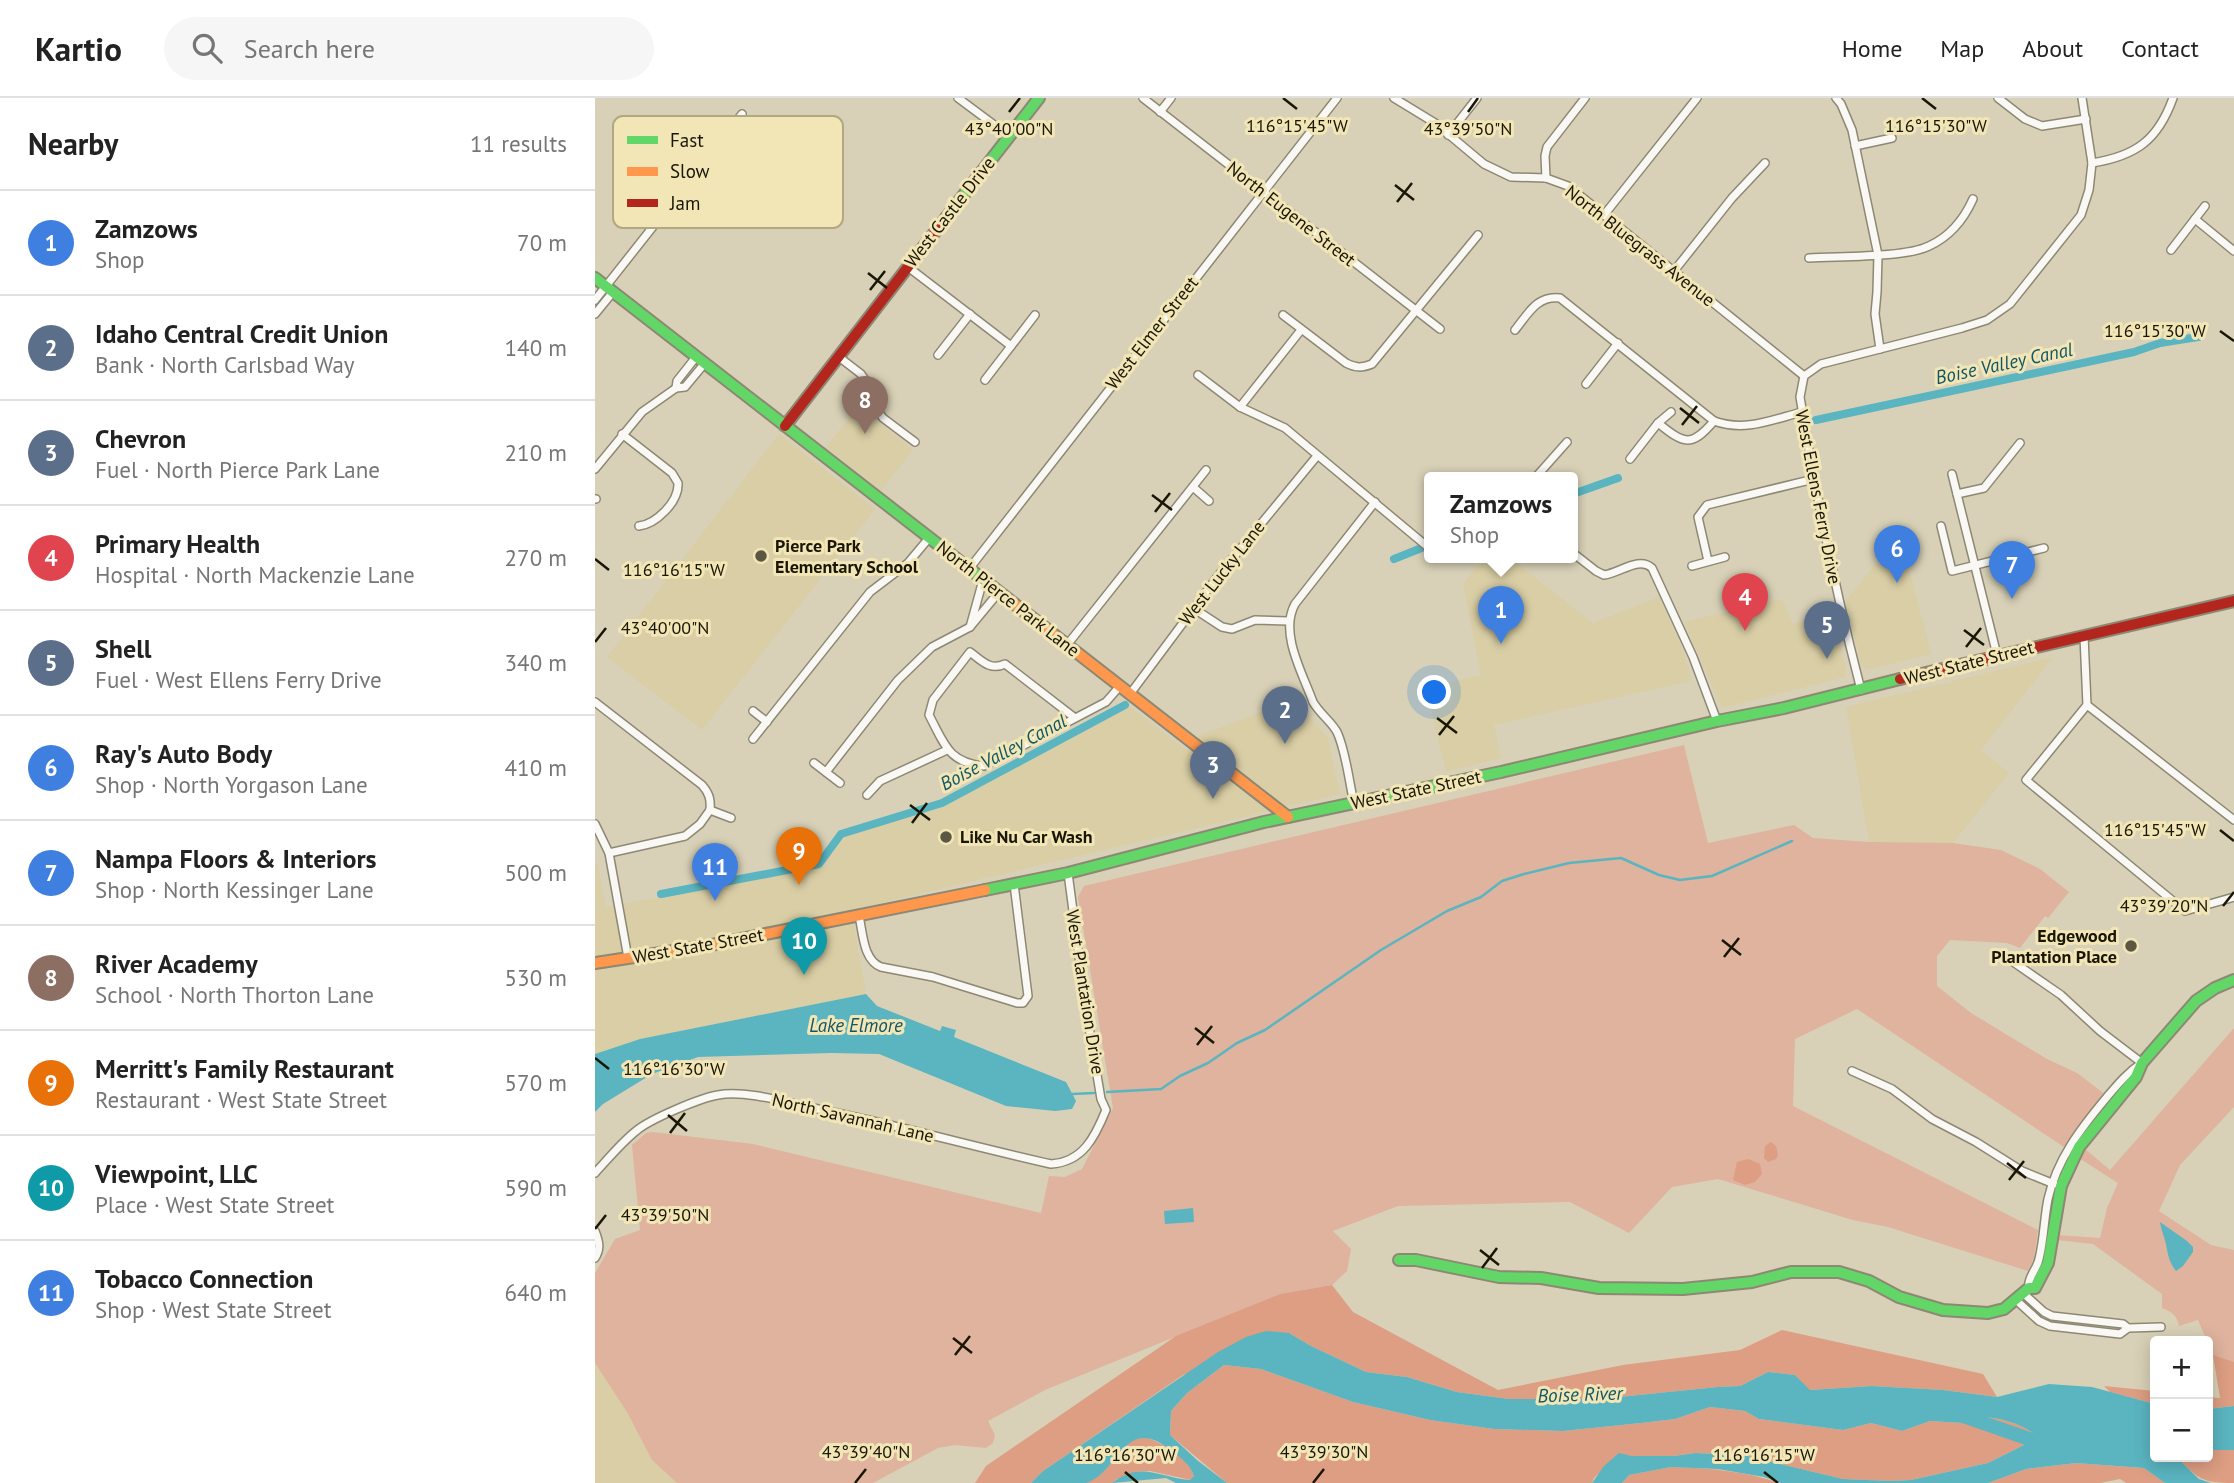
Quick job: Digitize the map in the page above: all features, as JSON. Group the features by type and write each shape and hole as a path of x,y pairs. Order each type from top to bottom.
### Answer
{"street":[{"path":"958,98 1009,136"},
{"name":"West Castle Drive","path":"785,426 1039,98"},
{"name":"North Eugene Street","path":"1143,98 1440,329"},
{"path":"1160,111 1171,98"},
{"name":"West Elmer Street","path":"969,569 1337,98"},
{"name":"North Bluegrass Avenue","path":"1394,98 1435,123 1484,164 1511,177 1546,178 1568,186 1804,376"},
{"path":"1448,135 1477,98"},
{"path":"1546,178 1547,147 1585,98"},
{"path":"1604,215 1697,98"},
{"path":"1836,98 1852,130 1878,255 1875,314 1880,349"},
{"path":"1999,98 2025,119 2042,126 2085,119"},
{"path":"1804,376 1821,365 1987,320 2010,304 2081,215 2089,190 2092,163 2082,98"},
{"path":"2092,163 2110,160 2137,150 2154,133 2168,113 2173,98"},
{"path":"1855,146 1892,138"},
{"path":"1674,271 1732,198 1765,163"},
{"path":"1809,258 1878,255 1926,248 1941,239 1963,218 1973,199"},
{"path":"2171,250 2205,206"},
{"path":"2195,219 2234,251"},
{"path":"595,314 609,290 655,228"},
{"path":"1283,315 1346,363 1355,367 1372,364 1478,235"},
{"path":"908,267 1011,346"},
{"name":"North Pierce Park Lane","path":"595,278 1288,817"},
{"path":"595,300 609,290"},
{"path":"1515,330 1542,299 1551,296 1560,298 1714,421 1728,426 1746,426 1802,412"},
{"path":"938,355 969,314"},
{"path":"985,380 1035,315"},
{"path":"1240,407 1301,330"},
{"path":"1586,384 1618,343"},
{"path":"839,357 861,374 883,418 915,442"},
{"path":"595,469 642,412 676,388 685,387 701,360"},
{"path":"1198,375 1240,407 1285,428 1424,544"},
{"name":"West Ellens Ferry Drive","path":"1804,376 1800,397 1814,479 1839,607 1861,690"},
{"path":"1630,460 1658,423 1671,412"},
{"path":"1658,423 1677,438 1686,441 1701,436 1714,421"},
{"path":"622,434 672,473 678,483 676,495 660,516 648,525 639,526"},
{"path":"1540,472 1567,442"},
{"path":"1957,494 1984,488 2020,443"},
{"name":"West Lucky Lane","path":"1130,694 1193,608 1317,456"},
{"path":"1067,646 1206,470"},
{"path":"1952,474 1997,655"},
{"path":"1708,561 1698,517 1707,505 1814,479"},
{"path":"1193,487 1209,501"},
{"path":"1354,803 1339,735 1313,702 1289,636 1288,621 1295,604 1375,502"},
{"path":"1941,526 1952,570 2045,548"},
{"path":"753,739 870,592 908,563 929,538"},
{"path":"1578,557 1604,575 1640,562 1653,568 1692,655 1717,721"},
{"path":"1692,566 1725,557"},
{"path":"970,627 983,580"},
{"path":"826,772 898,680 932,646 970,627 999,592"},
{"name":"West State Street","path":"595,964 706,946 1068,873 1288,817 1861,690 1997,655 2234,601"},
{"path":"1193,608 1222,627 1232,629 1255,620 1288,621"},
{"path":"2084,636 2087,705 2026,780 2185,911 2234,897"},
{"path":"1075,718 1005,664 994,667 987,665 970,652 933,700 929,715 947,750 953,756 984,766 1106,702 1120,686"},
{"path":"595,702 702,785 711,801 700,824 685,836 609,853"},
{"path":"2087,705 2234,820"},
{"path":"753,711 767,722"},
{"path":"867,795 880,781 947,750"},
{"path":"814,763 840,783"},
{"path":"709,810 731,818"},
{"path":"595,824 609,853 628,958"},
{"name":"West Plantation Drive","path":"1068,873 1086,1009 1101,1099 1106,1110"},
{"path":"859,916 869,958 874,964 933,976 1023,1003 1028,996 1014,884"},
{"path":"2009,959 2069,1001 2100,1031 2142,1063"},
{"path":"1399,1260 1416,1260 1499,1277 1541,1278 1598,1288 1683,1289 1742,1283 1791,1272 1839,1272 1869,1281 1899,1297 1943,1310 1987,1312 2004,1309 2035,1288 2048,1263 2057,1185 2079,1147 2136,1077 2142,1063 2196,1001 2215,988 2234,980"},
{"path":"1852,1071 1892,1089 1932,1119 2022,1171 2057,1185"},
{"name":"North Savannah Lane","path":"595,1173 641,1127 719,1094 785,1102 871,1120 1051,1164 1065,1163 1077,1155 1095,1136 1106,1110"},
{"path":"595,1231 599,1242 597,1255"},
{"path":"2023,1294 2052,1316 2123,1324 2128,1328 2161,1328"}],"shaded area":[{"path":"867,396 877,421 913,450 881,490 826,447"},
{"name":"Pierce Park Elementary School","path":"779,434 875,509 702,730 607,657"},
{"path":"1900,533 1931,654 1866,670 1861,665 1846,601"},
{"path":"1479,563 1516,563 1593,623 1659,597 1685,655 1691,681 1494,725 1501,758 1446,772 1426,688 1481,675 1463,584"},
{"path":"1782,599 1793,624 1831,613 1846,668 1845,677 1722,708 1684,622"},
{"path":"2053,657 1981,750 2009,773 1953,843 1869,842 1846,707"},
{"path":"1300,698 1309,717 1328,738 1340,794 851,910 866,994 640,1039 595,1054 595,865 597,864 606,907 829,865 827,857 840,837 937,809 1130,707 1187,751 1200,735"},
{"path":"1684,745 1708,843 1794,825 1813,838 1953,843 2001,850 2040,869 2069,892 2048,918 2045,916 2020,948 2007,943 1950,940 1937,956 1937,986 1971,1013 2047,1059 2077,1073 2106,1095 2064,1147 1857,1009 1795,1039 1793,1106 2038,1230 2034,1258 2028,1271 1888,1227 1853,1220 1718,1179 1672,1187 1629,1233 1570,1202 1398,1206 1333,1231 1351,1249 1347,1271 1332,1285 1280,1294 1045,1390 988,1421 995,1435 993,1443 986,1448 955,1445 938,1448 873,1483 677,1483 652,1460 627,1412 595,1363 595,1273 615,1239 640,1230 632,1145 646,1133 753,1144 1041,1213 1049,1176 1065,1177 1082,1169 1113,1108 1078,897 1084,886"},
{"path":"2234,1028 2234,1107 2180,1165 2159,1211 2211,1245 2234,1250 2234,1390 2213,1355 2213,1336 2205,1336 2198,1320 2179,1326 2173,1314 2162,1308 2162,1294 2093,1244 2057,1240 2057,1235 2100,1238 2107,1208 2118,1183 2079,1158 2085,1149 2110,1170"},
{"path":"1771,1142 1776,1146 1778,1155 1776,1159 1768,1162 1764,1158 1765,1146"},
{"path":"1748,1159 1760,1164 1762,1174 1755,1182 1745,1185 1733,1180 1737,1162"},
{"path":"1332,1285 1353,1312 1498,1390 1623,1365 1740,1350 1782,1330 1983,1374 1997,1397 1943,1390 1872,1386 1809,1390 1795,1375 1768,1372 1740,1386 1599,1399 1509,1399 1457,1392 1407,1377 1366,1372 1289,1333 1183,1375 1043,1471 1031,1483 975,1483 986,1466 1176,1336 1280,1294"},
{"path":"2213,1355 2234,1362 2234,1406 2213,1408 2213,1397 2220,1398"},
{"path":"595,1363 627,1412 652,1460 677,1483 595,1483"},
{"path":"1224,1365 1261,1369 1353,1402 1430,1420 1494,1429 1563,1431 1675,1419 1710,1407 1745,1411 1759,1419 1843,1430 1871,1423 1902,1431 1930,1421 1980,1424 1983,1417 2022,1426 2033,1433 2034,1440 1988,1463 1911,1480 1843,1479 1743,1455 1695,1453 1674,1456 1619,1454 1592,1483 1227,1483 1170,1435 1171,1411 1187,1393"},
{"path":"2104,1386 2150,1391 2150,1403 2110,1392"},
{"path":"1145,1437 1167,1447 1186,1462 1194,1476 1191,1480 1150,1471 1136,1472 1112,1483 1085,1483 1101,1474 1132,1440"},
{"path":"2213,1450 2234,1450 2234,1483 2207,1481 2181,1462 2213,1462"},
{"path":"2076,1463 2144,1468 2165,1483 2126,1483 2120,1479 2100,1483 1988,1483 2026,1469"},
{"path":"1671,1467 1727,1471 1780,1483 1622,1483 1629,1475"}],"water":[{"name":"Lake Elmore","path":"866,994 877,1006 940,1031 942,1026 956,1030 954,1037 1066,1082 1076,1101 1072,1109 1055,1111 1006,1106 879,1054 831,1053 698,1057 652,1074 603,1104 595,1112 595,1054 640,1039"},
{"path":"1193,1208 1194,1222 1165,1224 1164,1211"},
{"path":"2160,1222 2193,1247 2193,1252 2176,1271 2169,1258"},
{"path":"1266,1331 1289,1333 1366,1372 1407,1377 1457,1392 1509,1399 1599,1399 1740,1386 1768,1372 1795,1375 1810,1390 1872,1386 1943,1390 1997,1397 2049,1384 2092,1387 2150,1403 2150,1462 2181,1462 2199,1479 2211,1483 2165,1483 2144,1468 2076,1463 2026,1469 1988,1483 1781,1483 1764,1477 1718,1469 1671,1467 1629,1475 1622,1483 1592,1483 1604,1466 1619,1453 1632,1456 1695,1453 1743,1455 1843,1479 1911,1480 1988,1463 2034,1440 2033,1433 2022,1426 1983,1417 1980,1424 1930,1421 1902,1431 1871,1423 1843,1430 1759,1419 1745,1411 1710,1407 1675,1419 1563,1431 1494,1429 1430,1420 1353,1402 1261,1369 1224,1365 1187,1393 1171,1411 1170,1435 1227,1483 1176,1483 1166,1478 1112,1483 1122,1476 1142,1471 1190,1480 1194,1476 1180,1457 1154,1440 1142,1438 1123,1449 1107,1469 1086,1483 1031,1483 1043,1471 1218,1352 1246,1337"},
{"path":"2234,1406 2234,1450 2213,1450 2213,1408"}],"waterway":[{"name":"Boise Valley Canal","path":"1816,420 2134,352 2160,343 2198,337"},
{"name":"Boise Valley Canal","path":"1578,492 1618,478"},
{"name":"Boise Valley Canal","path":"1394,559 1424,547"},
{"name":"Boise Valley Canal","path":"661,894 819,864 841,834 942,803 1125,705"},
{"path":"1107,1092 1161,1089 1237,1043 1265,1030 1381,950 1447,911 1481,897 1502,881 1569,863 1621,858 1659,875 1680,880 1712,876 1792,841"},
{"path":"1072,1094 1094,1093"},
{"name":"Boise River","path":"1963,1416 2050,1444"}],"traffic: fast":[{"path":"952,210 1039,98"},
{"path":"595,278 989,584"},
{"path":"985,890 1068,873 1264,822 1501,772 1900,679"},
{"path":"1399,1260 1416,1260 1499,1277 1541,1278 1599,1288 1683,1289 1752,1282 1791,1272 1839,1272 1869,1281 1899,1297 1943,1310 1988,1313 2004,1309 2029,1288 2035,1288 2048,1263 2061,1186 2079,1147 2136,1077 2142,1063 2196,1001 2215,988 2234,980"}],"traffic: slow":[{"path":"989,584 1288,817"},
{"path":"595,963 706,946 985,890"}],"traffic: jam":[{"path":"785,426 952,210"},
{"path":"1900,679 2234,601"}],"place":[{"name":"River Academy","path":"865,434"},
{"name":"Pierce Park Elementary School","path":"761,556"},
{"name":"Ray's Auto Body","path":"1897,583"},
{"name":"Nampa Floors & Interiors","path":"2012,599"},
{"name":"Primary Health","path":"1745,631"},
{"name":"Zamzows","path":"1501,644"},
{"name":"Shell","path":"1827,659"},
{"name":"Idaho Central Credit Union","path":"1285,744"},
{"name":"Chevron","path":"1213,799"},
{"name":"Like Nu Car Wash","path":"946,837"},
{"name":"Merritt's Family Restaurant","path":"799,885"},
{"name":"Tobacco Connection","path":"715,901"},
{"name":"Edgewood Plantation Place","path":"2131,946"},
{"name":"Viewpoint, LLC","path":"804,975"}]}
